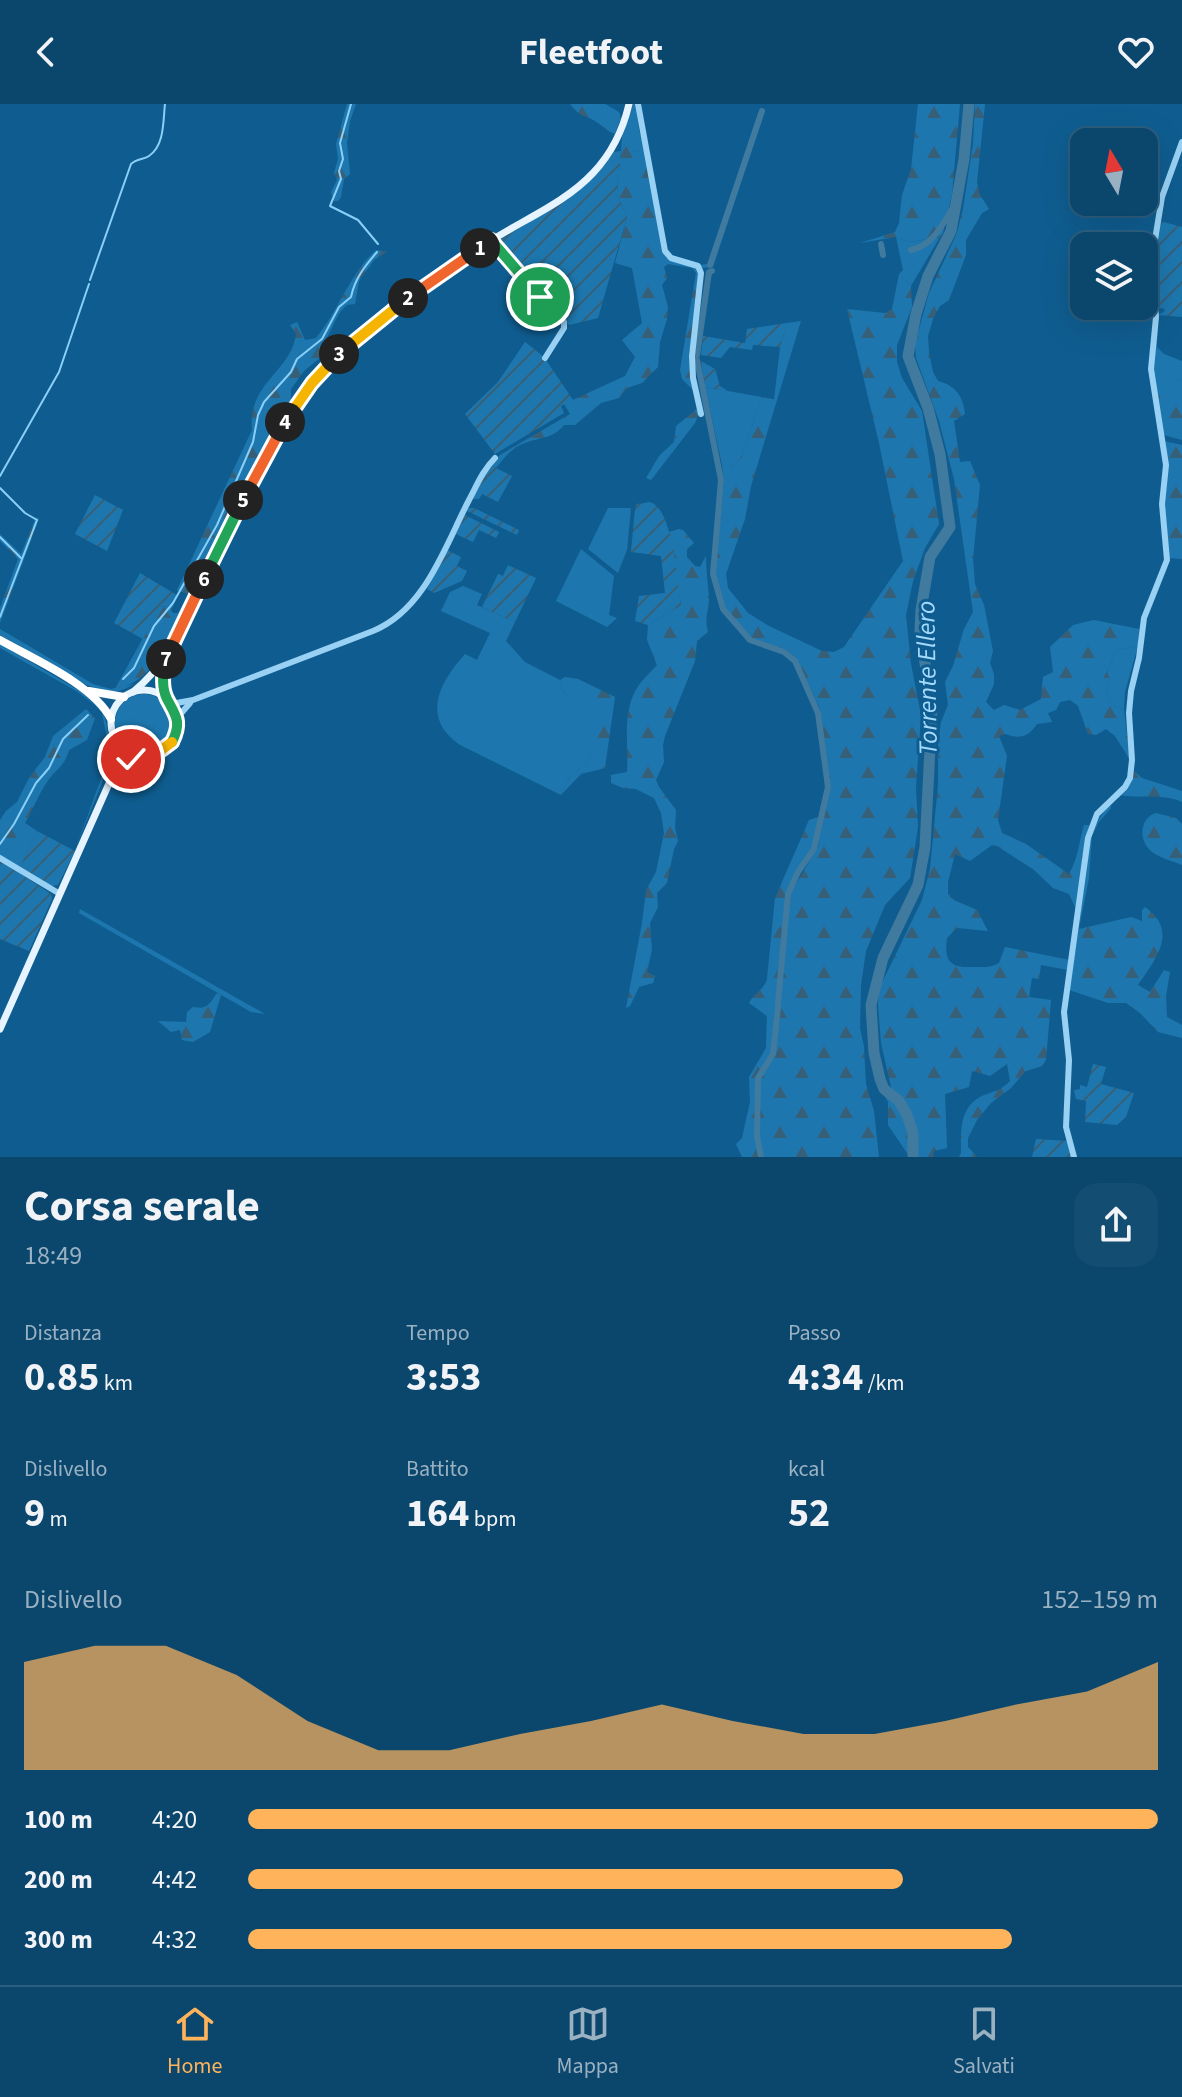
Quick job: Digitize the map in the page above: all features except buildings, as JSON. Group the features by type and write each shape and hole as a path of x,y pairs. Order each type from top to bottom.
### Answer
{"highway":[{"path":"0,640 81,688 97,701 111,719"},
{"path":"81,688 124,697"}],"main road":[{"path":"111,779 111,719 116,704 165,661 268,451 305,392 340,353 386,314 491,240 573,190 592,174 618,137 629,104"},
{"path":"0,1029 111,779 125,763 137,756 156,754 166,748 177,732 177,718 163,683 165,661"},
{"path":"133,692 149,690 169,701"},
{"path":"113,737 124,750 137,756"}],"street":[{"path":"638,104 665,251 671,258 698,266 701,276 692,356 701,414"},
{"path":"1074,1157 1066,1127 1069,1060 1064,1012 1088,841 1094,818 1130,778 1130,697 1145,615 1167,560 1162,508 1166,465 1151,365 1156,317 1152,258 1160,204 1182,142"},
{"path":"491,240 564,322 562,331 545,358"},
{"path":"169,701 193,700 379,629 395,619 420,592 481,478 495,458"},
{"path":"177,718 193,700"},
{"path":"0,858 60,894"}],"green space":[{"path":"347,104 356,104 347,143 350,174 344,179 341,197 334,201 331,192 337,180 334,173 338,159 336,144"},
{"path":"570,104 605,104 619,112 621,118 615,134 581,115"},
{"path":"633,104 636,104 644,144 640,151 633,152 631,144 625,144 621,151 622,137"},
{"path":"918,104 960,104 952,194 943,233 940,237 910,242 896,237 860,243 895,232 899,223 902,195 911,169"},
{"path":"975,104 985,104 977,182 980,195 989,209 982,213 966,240 966,255 949,300 940,306 928,336 933,372 938,381 958,393 964,408 965,414 954,421 960,462 970,461 980,485 973,559 975,584 984,605 993,651 990,663 994,684 986,702 994,710 1004,705 1020,710 1041,699 1043,677 1053,672 1050,647 1073,625 1094,620 1139,629 1138,646 1116,650 1107,672 1110,680 1106,692 1115,707 1124,709 1130,760 1115,736 1106,729 1096,735 1088,734 1078,706 1070,700 1060,702 1056,710 1048,713 1052,722 1037,724 1024,736 999,736 1007,756 998,820 1002,833 1026,844 1069,874 1084,825 1089,825 1076,909 1069,894 1053,888 1033,869 997,846 992,845 970,861 955,854 948,894 977,910 988,931 957,928 947,938 948,958 958,966 990,966 999,963 1005,947 1070,960 1068,970 1041,965 1039,979 1032,978 1029,997 1051,1000 1046,1060 1042,1066 1026,1071 977,1120 968,1138 968,1147 977,1157 959,1157 965,1113 974,1101 1010,1081 1007,1064 990,1076 972,1071 969,1087 945,1094 947,1148 934,1151 933,1157 916,1157 910,1113 891,1087 881,1043 878,1004 880,987 922,900 930,869 938,785 938,745 941,722 948,705 945,682 973,612 954,479 939,421 916,358 915,344 929,293 957,233 963,209 973,144"},
{"path":"758,113 764,113 713,267 702,268 699,265 708,264"},
{"path":"625,144 632,144 633,152 639,151 639,144 644,144 661,246 666,256 694,266 699,273 689,355 694,391 682,379 680,370 696,273 692,268 668,264 664,267 667,278 662,285 668,307 667,319 660,342 658,367 642,383 627,388 619,398 601,403 575,425 564,425 551,435 516,447 496,468 490,465 500,455 570,414 564,404 625,376 635,357 622,340 642,323 632,268 615,263 627,217 617,194 621,151"},
{"path":"621,151 617,194 627,217 598,318 569,325 496,242 575,192 614,152"},
{"path":"1160,221 1182,227 1182,317 1158,315 1165,311 1158,309"},
{"path":"896,237 910,242 940,237 911,286 899,274 903,270"},
{"path":"376,250 387,252 374,260 359,281 355,304 347,305 339,314 320,347 326,353 304,371 291,389 291,401 257,457 190,595 177,590 252,430 256,400 293,347 296,334 290,325 297,322 305,340 316,338 358,270"},
{"path":"899,274 911,286 912,307 897,345 897,362 902,378 922,411 939,524 925,548 913,581 906,615 921,715 916,788 918,827 910,878 885,905 866,951 861,985 860,1028 879,1157 762,1157 759,1080 775,1053 790,894 818,847 830,782 820,709 798,662 788,651 752,638 724,608 715,573 724,481 722,465 730,468 742,456 762,397 777,400 751,486 745,519 726,574 728,588 748,613 769,626 822,651 834,652 844,647 903,561 847,309 885,313 892,309"},
{"path":"1158,320 1157,347 1164,354 1182,361 1182,380 1176,379 1157,398 1153,363"},
{"path":"801,321 777,400 774,400 780,347 787,323"},
{"path":"787,323 780,347 753,345 752,350 730,347 721,358 701,355 703,336 745,343 747,329"},
{"path":"525,342 544,357 573,400 561,406 564,413 495,454 465,414 498,382"},
{"path":"701,361 715,369 720,386 728,391 705,387"},
{"path":"1176,379 1182,380 1182,440 1164,435 1157,398"},
{"path":"705,387 762,397 742,456 729,469 722,465"},
{"path":"698,408 695,423 651,480 646,478 659,456 674,442 676,426"},
{"path":"1164,441 1182,445 1182,559 1169,558"},
{"path":"490,465 512,476 498,502 482,494 479,499 472,499"},
{"path":"95,495 123,510 107,551 75,534"},
{"path":"650,502 658,508 669,532 681,605 648,625 635,621 639,596 665,593 661,556 631,552 635,509 637,504"},
{"path":"469,508 519,530 517,535 467,511"},
{"path":"608,508 631,508 627,550 618,573 588,549"},
{"path":"465,515 499,532 496,538 479,530 473,542 456,534"},
{"path":"36,517 39,519 0,623 0,608 18,559 0,541 0,534 21,554"},
{"path":"679,529 694,543 687,549 687,557 695,566 700,567 706,556 708,632 697,641 695,661 665,736 664,762 656,780 676,810 678,841 667,883 657,893 658,907 650,923 652,950 647,972 655,976 653,983 639,987 626,1008 646,890 656,872 664,833 661,813 654,798 636,789 611,783 611,775 627,772 627,723 632,700 636,689 657,665 647,640 648,625 681,605 669,532"},
{"path":"581,549 614,576 609,615 617,618 607,627 556,601"},
{"path":"447,550 461,557 457,566 467,571 462,581 434,593 427,589"},
{"path":"508,565 536,578 515,622 482,607 498,574 503,576"},
{"path":"140,573 175,594 169,606 160,607 143,639 114,623"},
{"path":"463,586 482,594 477,605 515,622 506,641 525,662 560,680 564,693 608,715 588,761 570,777 561,795 460,745 440,723 438,700 448,676 465,654 477,660 490,633 441,611 450,592"},
{"path":"175,594 178,596 171,610 173,613 178,613 185,600 185,604 160,656 141,677 115,689 160,607 169,606"},
{"path":"0,629 93,684 111,689 134,684 111,692 87,685 0,635"},
{"path":"0,644 80,691 104,712 110,744 109,765 77,845 107,762 109,748 102,713 78,692 0,648"},
{"path":"1138,646 1125,692 1124,709 1115,707 1106,692 1110,680 1107,672 1116,650"},
{"path":"565,677 578,679 615,697 605,768 581,774 561,795 570,777 588,761 607,715 564,693 560,680"},
{"path":"144,694 155,696 164,703 171,712 171,734 164,743 155,750 144,752 133,750 124,743 117,734 115,723 117,712 124,703 133,696"},
{"path":"86,709 95,718 87,740 69,750 65,761 41,792 25,823 37,831 20,868 0,856 0,820 17,802 29,778 45,757 53,736"},
{"path":"1134,771 1142,778 1182,791 1182,802 1120,795 1131,783"},
{"path":"1110,804 1111,808 1093,834 1101,816"},
{"path":"1156,813 1176,818 1182,824 1182,865 1154,853 1144,841 1144,824"},
{"path":"821,816 811,850 796,871 786,896 772,1052 757,1080 756,1136 760,1157 742,1157 736,1144 742,1138 750,1102 749,1077 766,1048 767,1016 749,1003 767,979 775,898 809,820"},
{"path":"37,831 75,851 58,885 51,886 20,868"},
{"path":"1092,837 1089,878 1079,929 1086,863"},
{"path":"0,860 51,894 52,899 29,951 0,939"},
{"path":"1145,907 1155,916 1162,935 1157,955 1138,985 1150,992 1164,970 1170,972 1167,1017 1182,1025 1182,1038 1158,1032 1126,1003 1108,1003 1069,990 1079,929 1131,917 1142,921"},
{"path":"80,909 265,1014 251,1012 79,913"},
{"path":"217,993 221,995 210,1032 193,1042 182,1040 180,1030 171,1032 158,1021 186,1022 187,1012 193,1007 208,1005"},
{"path":"1093,1064 1106,1067 1101,1084 1134,1093 1126,1117 1117,1125 1085,1122 1086,1101 1076,1099 1074,1090 1080,1089 1080,1085 1087,1087"},
{"path":"885,1097 899,1107 907,1121 909,1156 888,1125 888,1102"},
{"path":"1036,1139 1068,1141 1072,1157 1032,1157"}],"waterway":[{"path":"90,280 131,164 149,156 158,145 165,104"},
{"path":"351,104 340,143 343,159 339,171 341,179 330,206 358,220 378,244"},
{"name":"Torrente Ellero","path":"913,1157 913,1133 907,1115 899,1101 884,1089 880,1079 874,1053 871,1005 883,958 918,885 925,847 932,708 920,631 921,610 930,557 950,527 940,454 928,408 908,356 916,314 928,276 951,231 964,159 969,104"},
{"path":"710,265 762,111"},
{"path":"911,250 932,238 956,203"},
{"path":"881,244 883,255"},
{"path":"123,679 134,668 154,626 173,603 217,525 253,442 264,402 291,372 297,359 322,339 339,307 351,297 358,278 377,252"},
{"path":"697,355 709,272 712,271"},
{"path":"0,476 59,372 89,284"},
{"path":"697,360 721,480 713,574 723,609 750,640 784,652 795,661 818,713 828,787 814,849 788,894 778,1003"},
{"path":"0,488 25,513 37,520 0,617"},
{"path":"0,537 21,558"},
{"path":"0,844 36,783 49,768 63,739 88,715"},
{"path":"761,1157 757,1136 758,1078 773,1054 778,1007"}],"route":[{"path":"131,759 156,754 171,743 177,732 175,710 167,698 163,683 165,661 268,451 298,401 325,368 396,306 491,240 540,297"}]}
